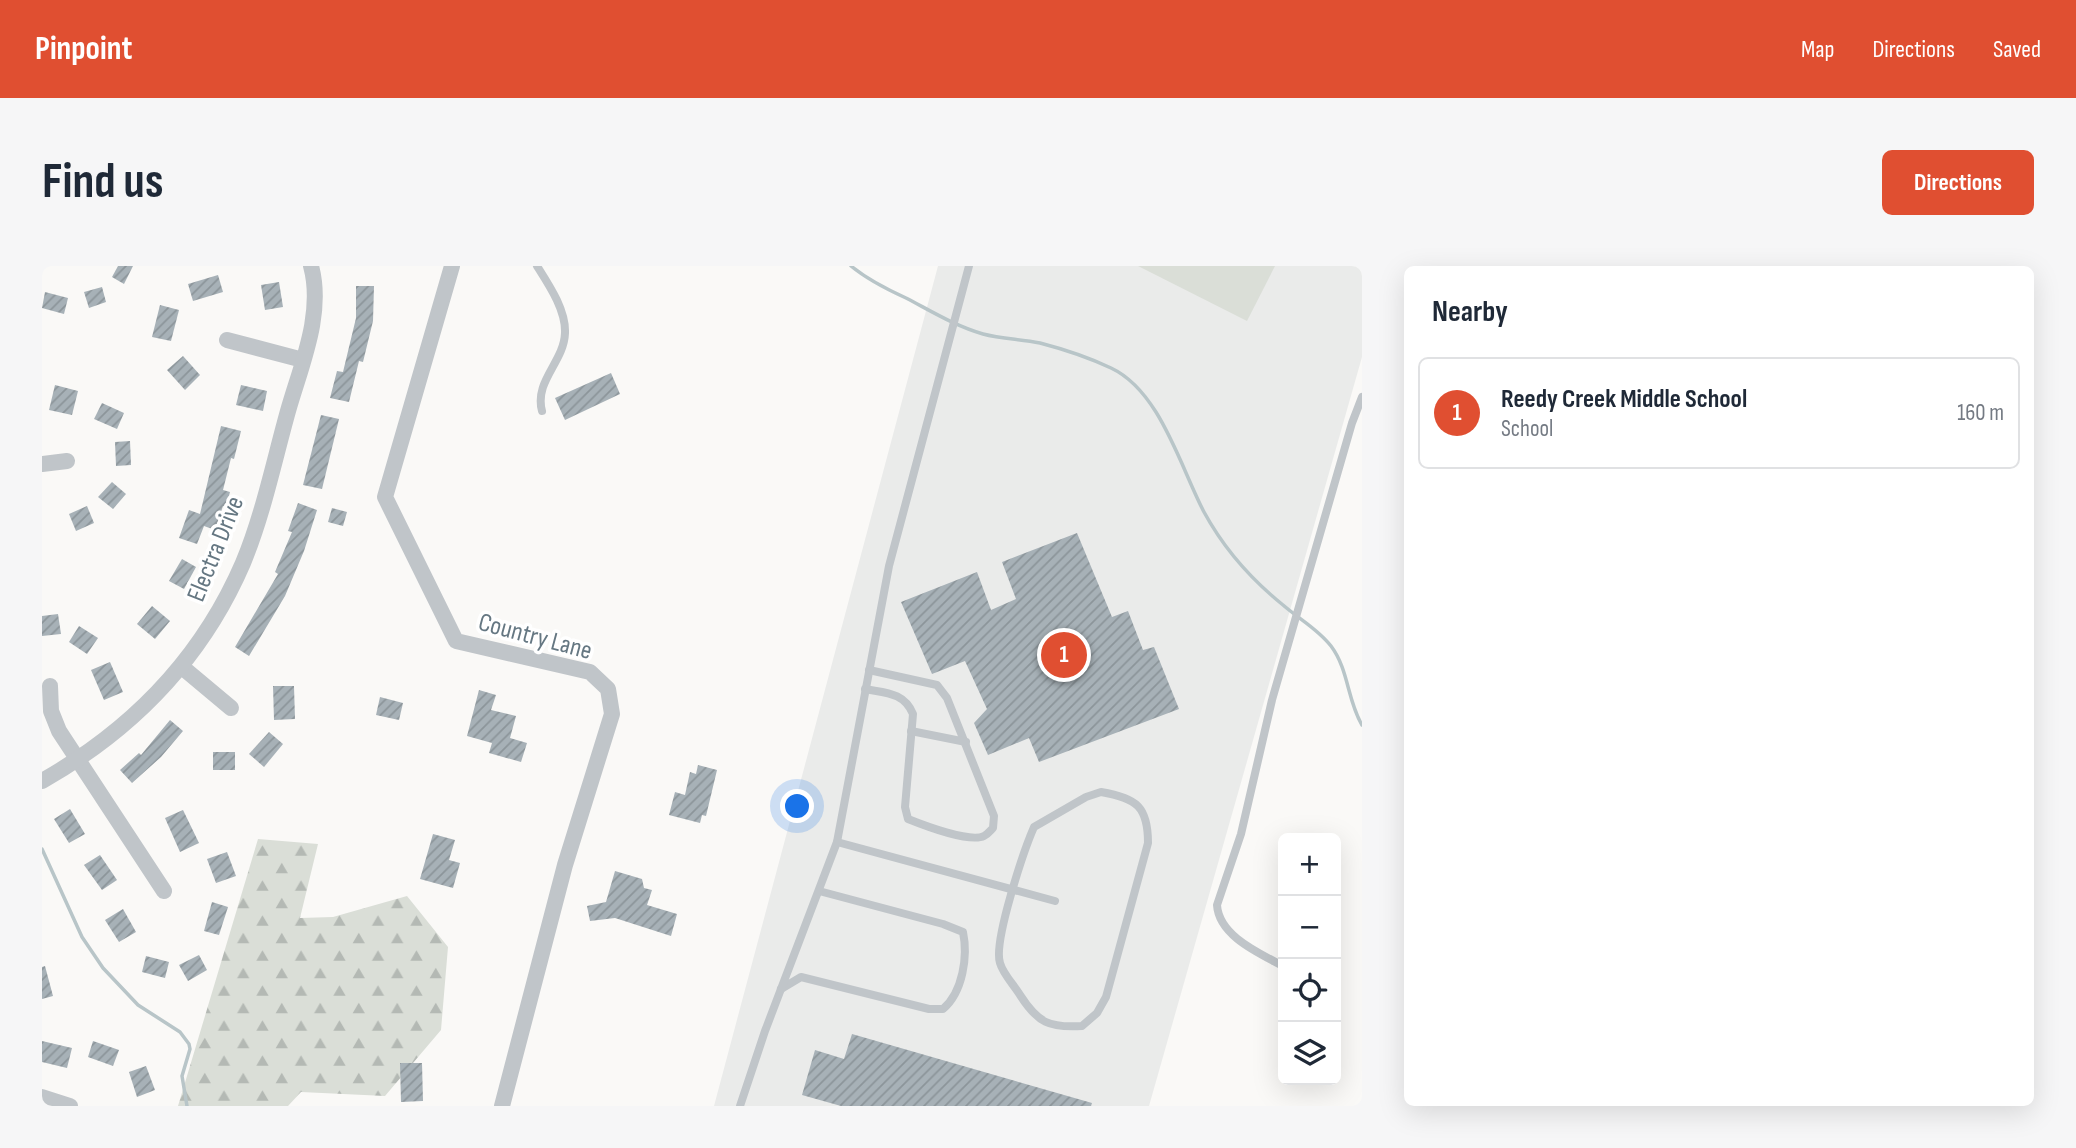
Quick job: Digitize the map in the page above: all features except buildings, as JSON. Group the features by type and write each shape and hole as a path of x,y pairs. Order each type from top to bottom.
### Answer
{"street":[{"name":"Electra Drive","path":"42,781 78,760 130,718 182,667 218,612 252,539 303,360 315,306 311,266"},
{"name":"Country Lane","path":"452,266 385,497 456,641 590,672 608,689 612,713 565,865 502,1106"},
{"path":"228,340 303,360"},
{"path":"42,464 67,461"},
{"path":"182,667 231,708"},
{"path":"50,687 51,711 59,731 164,891"},
{"path":"42,1097 70,1106"}],"lane":[{"path":"537,266 557,303 565,332 559,357 541,390 539,401 542,411"},
{"path":"740,1106 837,842 889,566 969,266"},
{"path":"1278,963 1245,945 1225,925 1218,914 1217,905 1241,834 1288,644 1352,423 1362,397"},
{"path":"865,690 893,694 908,702 913,713 905,807 908,819 969,838 984,837 993,828 995,816 947,698 937,685 869,670"},
{"path":"911,731 966,742"},
{"path":"1101,792 1119,795 1138,804 1148,822 1148,843 1106,997 1097,1013 1082,1026 1048,1024 1032,1014 1000,964 999,950 1012,890 1034,827 1041,822 1086,797 1101,792"},
{"path":"837,842 1055,901"},
{"path":"781,989 801,977 929,1009 943,1009 955,994 966,948 963,932 819,891"}],"shaded area":[{"path":"938,266 1362,266 1362,357 1149,1106 714,1106"}],"green space":[{"path":"1138,266 1275,266 1247,321"},
{"path":"258,839 318,844 300,918 333,917 407,896 448,947 441,1030 385,1096 301,1092 288,1106 178,1106"}],"waterway":[{"path":"851,266 877,284 963,327 990,336 1040,343 1067,351 1111,368 1128,379 1156,412 1204,512 1229,550 1260,585 1331,646 1341,665 1362,725"},
{"path":"42,849 82,937 103,968 138,1005 180,1032 189,1044 182,1076 187,1106"}],"place":[{"name":"Reedy Creek Middle School","path":"1064,655"}]}
